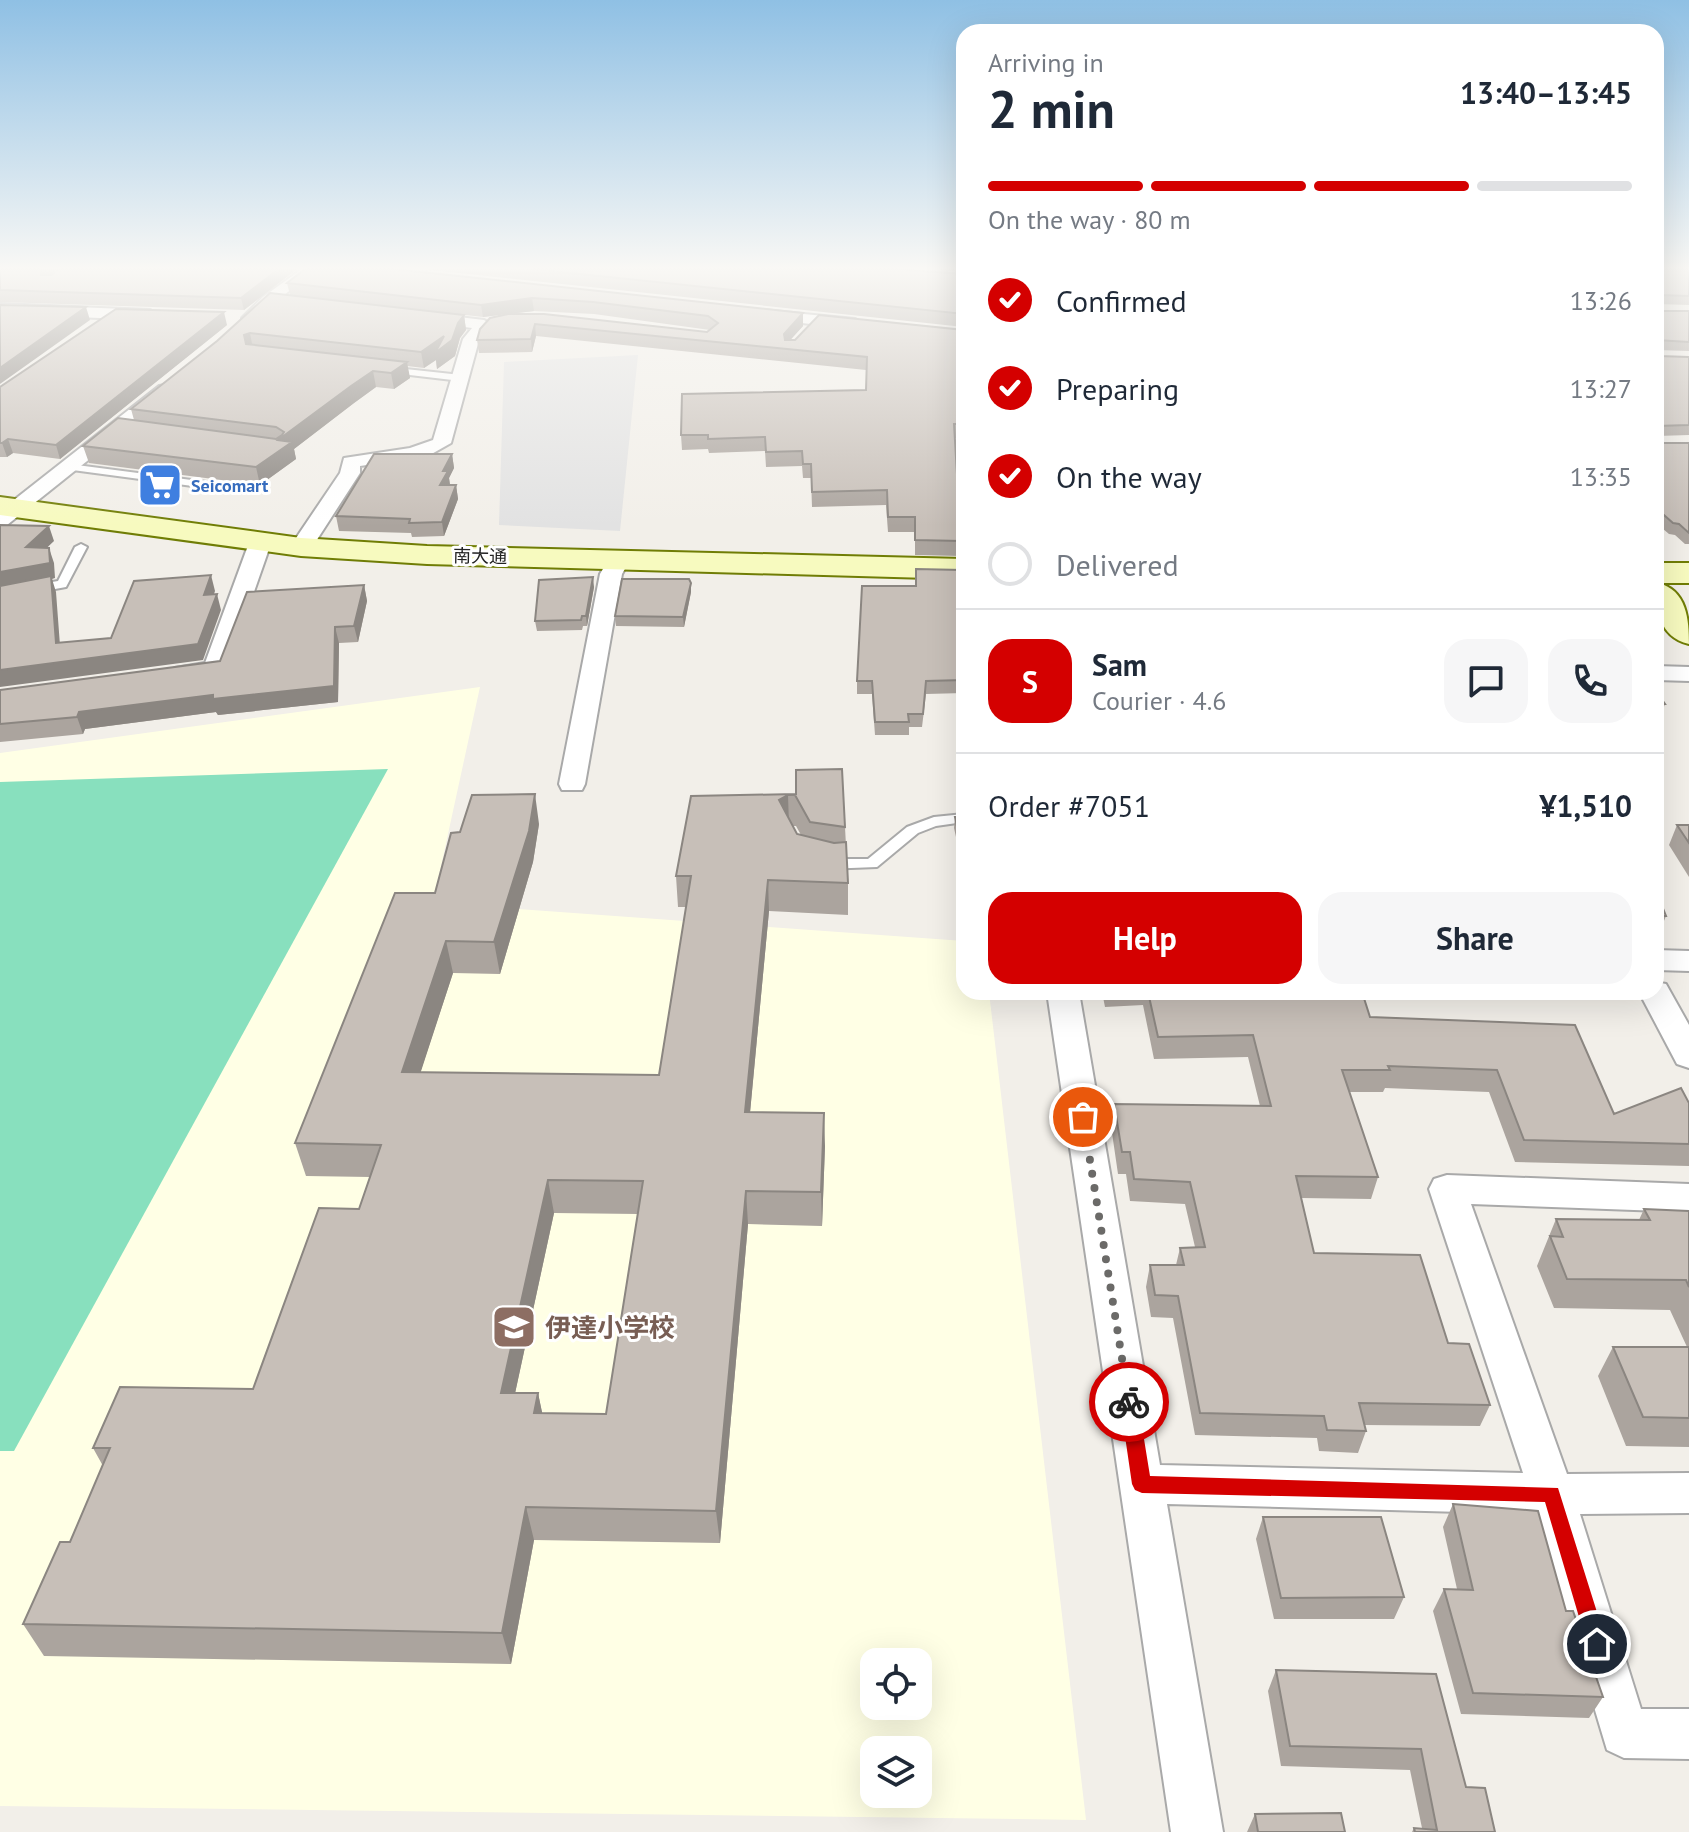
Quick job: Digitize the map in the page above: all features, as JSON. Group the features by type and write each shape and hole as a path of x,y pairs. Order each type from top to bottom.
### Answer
{"street":[{"path":"301,547 350,473 351,462 431,451 442,443 467,354"},
{"path":"7,512 123,430 177,380"},
{"name":"南大通","path":"7,512 260,543 427,555 956,569"},
{"path":"154,677 215,669 260,543"},
{"path":"572,784 611,574 619,560"},
{"path":"1664,573 1689,573"},
{"path":"1664,602 1689,634"},
{"path":"1664,673 1689,674"},
{"path":"1664,960 1689,961"},
{"path":"1064,1000 1197,1832"},
{"path":"1659,1000 1689,1056"},
{"path":"1689,1198 1447,1189 1552,1494 1624,1733 1689,1734"},
{"path":"1142,1484 1552,1494 1689,1493"}],"lane":[{"path":"372,368 461,378"},
{"path":"69,467 245,490"},
{"path":"0,595 62,584 81,547"},
{"path":"813,862 835,866 872,864 907,831 933,820 956,819"}],"shaded area":[{"path":"638,355 620,531 499,525 504,362"},
{"name":"伊達小学校","path":"480,687 433,903 956,940 956,1000 990,1000 1086,1820 0,1806 0,753"}],"green space":[{"path":"388,769 14,1451 0,1451 0,782"}],"building":[{"path":"0,354 19,354 0,368"},
{"path":"48,354 170,354 56,445 8,439 0,443 0,387"},
{"path":"200,354 340,354 407,362 391,373 373,371 351,386 278,440 292,442 256,467 83,446 118,418 276,439 284,432 276,427 131,409"},
{"path":"842,354 956,354 956,541 915,540 915,517 888,517 887,490 812,492 811,464 803,464 802,451 766,452 765,437 708,439 708,435 681,435 682,394 866,390 867,357"},
{"path":"1664,356 1689,357 1689,425 1664,426"},
{"path":"1664,443 1689,443 1689,533 1664,515"},
{"path":"374,454 452,454 443,471 448,471 440,485 456,485 442,522 409,523 410,519 336,516"},
{"path":"0,525 49,526 26,547 49,548 50,563 0,572"},
{"path":"916,569 956,570 956,680 926,681 923,714 908,714 909,722 875,722 872,681 857,681 862,586 916,586"},
{"path":"211,575 204,595 217,594 198,644 0,670 0,586 51,576 56,643 111,638 134,581"},
{"path":"593,577 586,616 582,616 581,620 535,621 539,580"},
{"path":"622,579 689,579 691,583 683,617 615,616"},
{"path":"364,585 354,626 335,627 334,686 213,699 213,695 79,712 77,717 0,724 0,690 220,661 247,592"},
{"path":"842,769 845,827 810,822 795,795 779,800 797,834 834,843 846,842 848,883 768,880 745,1112 824,1113 821,1192 746,1191 716,1511 526,1507 502,1633 23,1624 60,1542 70,1542 110,1448 93,1448 120,1387 253,1389 319,1208 359,1209 381,1145 295,1143 395,893 435,893 451,833 460,832 472,795 535,794 529,831 494,942 446,941 402,1072 659,1075 691,876 676,876 691,796 796,794 796,770","holes":["548,1180 643,1181 606,1414 534,1413 538,1393 501,1393"]},
{"path":"1677,825 1689,825 1689,843"},
{"path":"1150,1000 1365,1000 1370,1017 1575,1025 1614,1114 1681,1088 1689,1103 1689,1144 1524,1140 1497,1070 1388,1066 1390,1070 1342,1070 1378,1177 1296,1176 1314,1253 1420,1255 1448,1343 1469,1344 1490,1405 1359,1403 1366,1431 1327,1430 1324,1416 1200,1413 1178,1296 1155,1295 1150,1265 1184,1265 1180,1248 1205,1247 1190,1182 1134,1179 1130,1152 1122,1152 1114,1104 1271,1106 1253,1035 1158,1037"},
{"path":"1644,1209 1689,1211 1689,1287 1686,1280 1567,1279 1550,1236 1563,1237 1556,1219 1650,1220"},
{"path":"1613,1347 1689,1347 1689,1418 1643,1417"},
{"path":"1453,1504 1538,1511 1566,1611 1573,1611 1603,1697 1473,1693 1444,1589 1473,1590"},
{"path":"1263,1517 1381,1517 1404,1597 1281,1598"},
{"path":"1276,1670 1436,1674 1466,1787 1485,1788 1495,1832 1415,1832 1414,1828 1437,1830 1421,1749 1290,1746"},
{"path":"1341,1813 1345,1832 1258,1832 1255,1814"}],"way so far":[{"path":"1083,1117 1129,1402"}],"place":[{"name":"Seicomart","path":"160,485"},
{"name":"伊達小学校","path":"514,1327"}],"route":[{"path":"1129,1402 1142,1484 1552,1494 1597,1644"}]}
